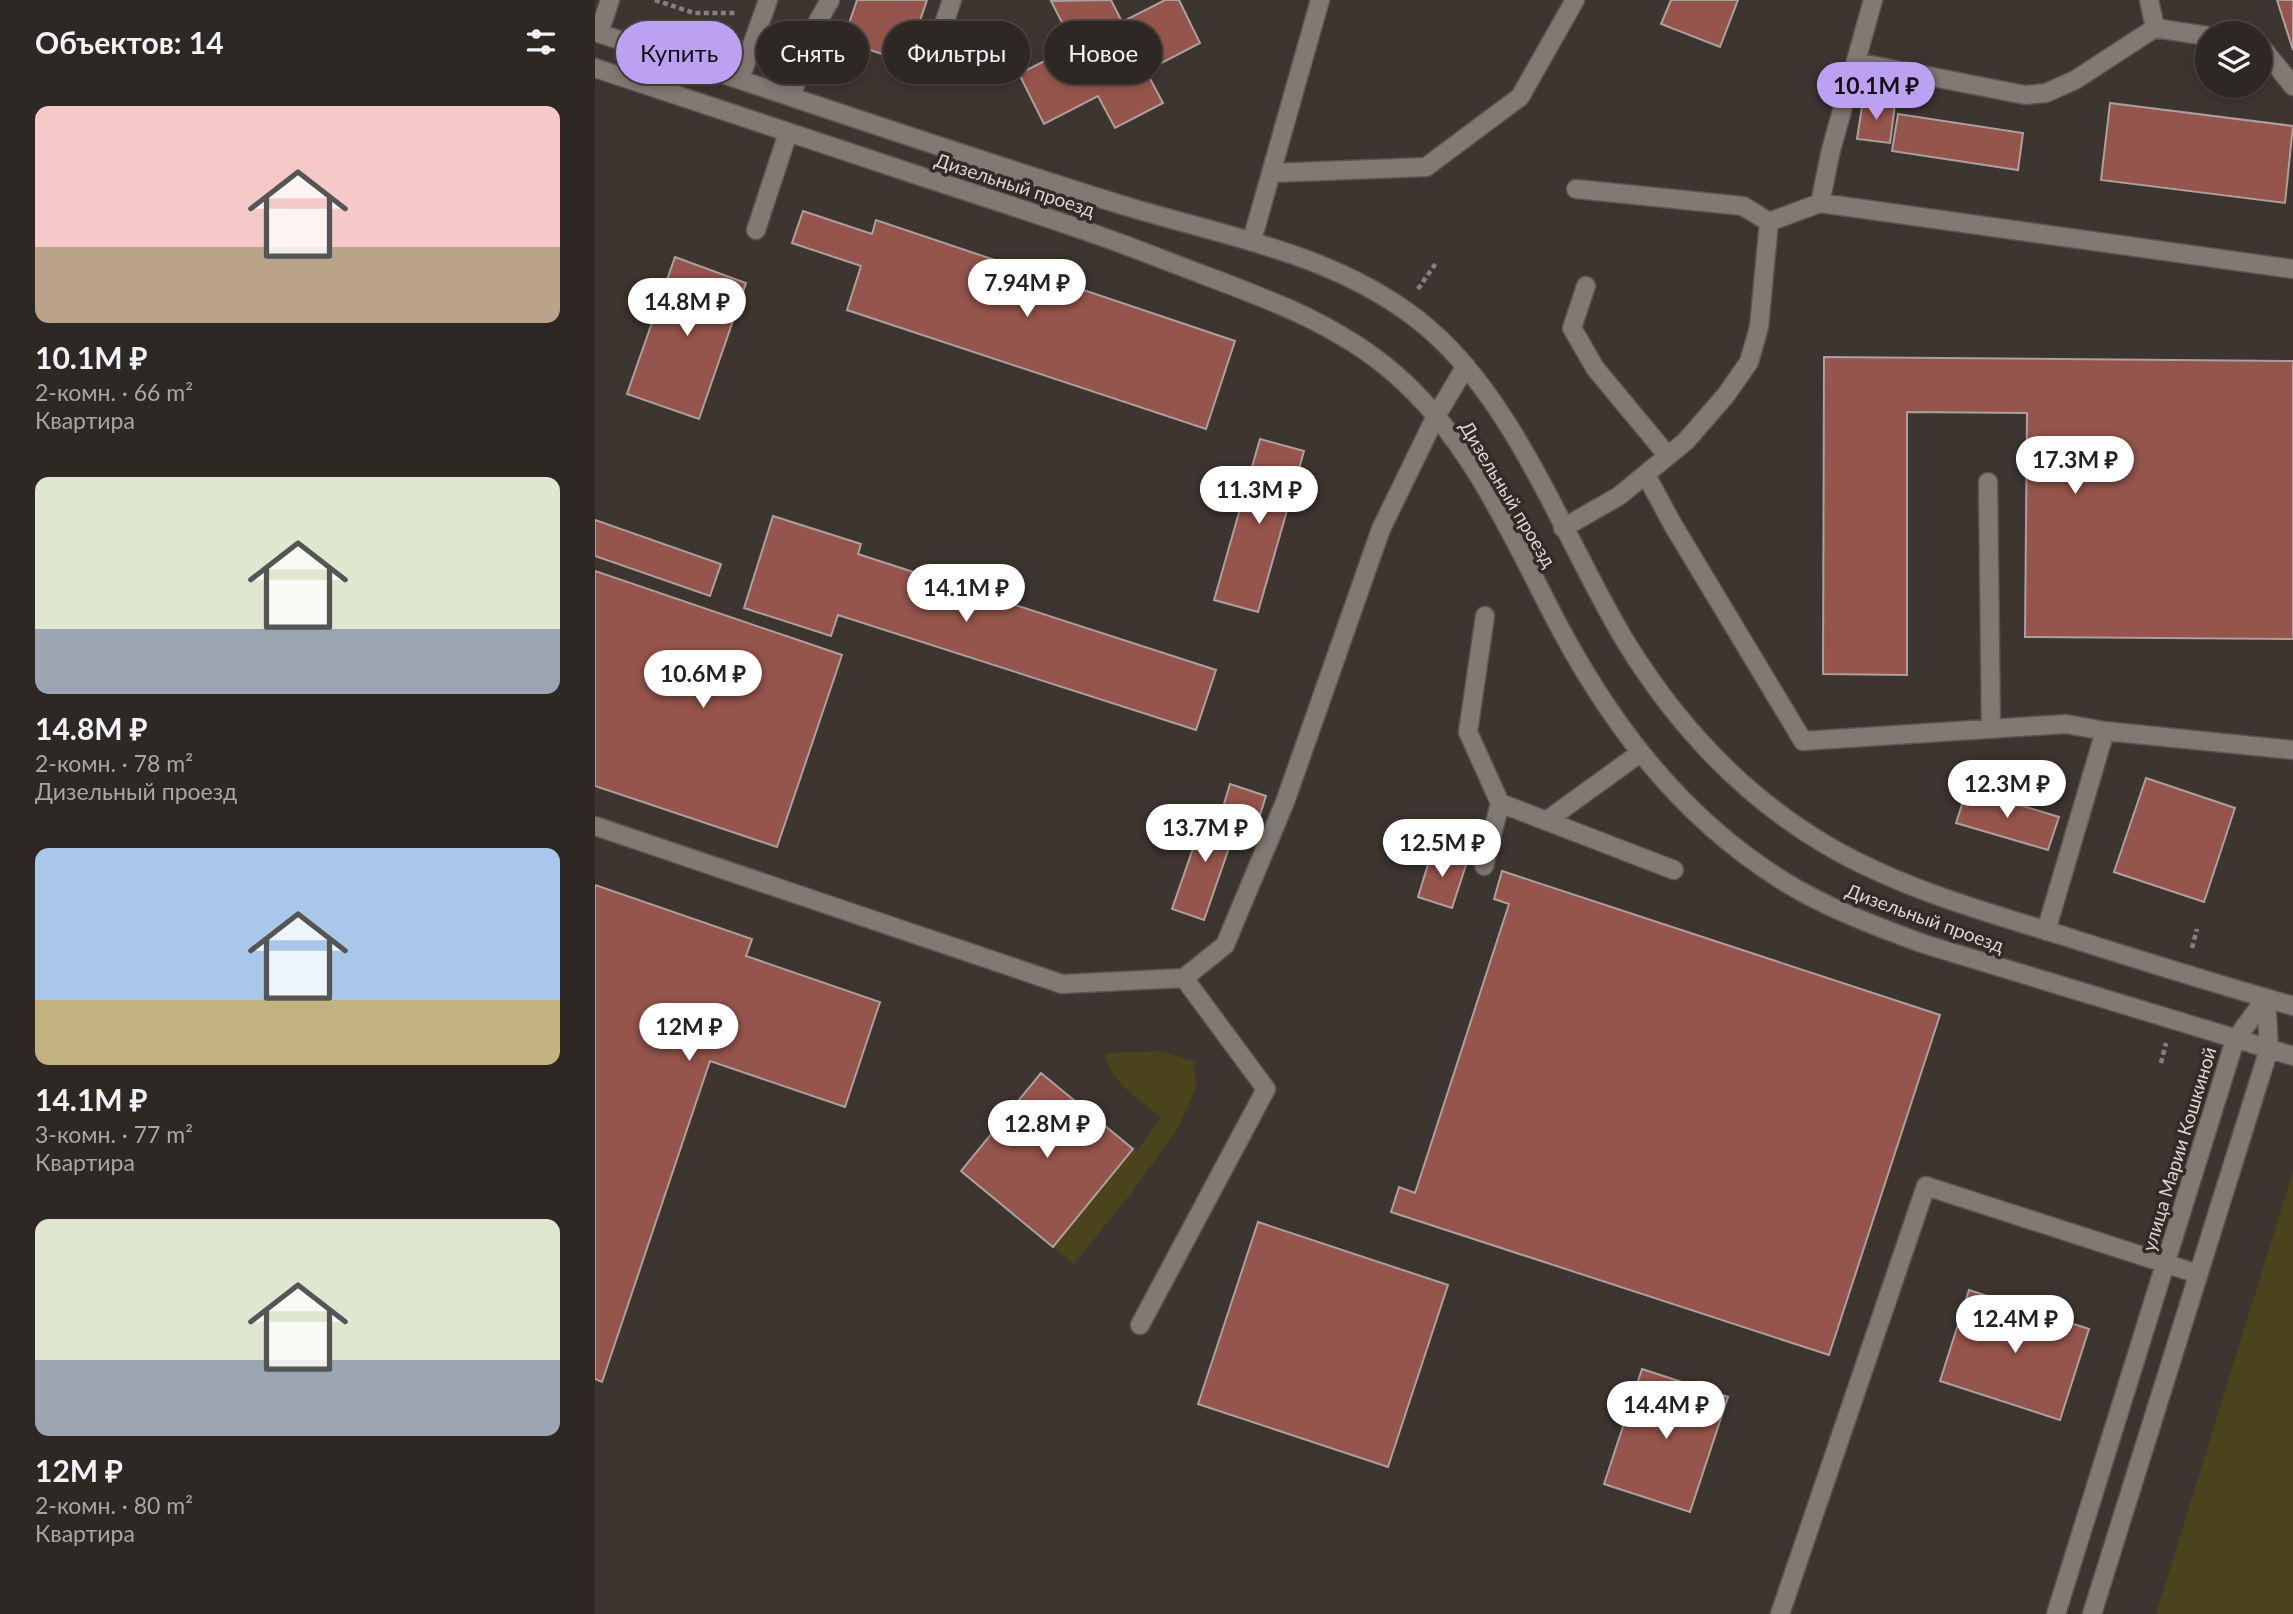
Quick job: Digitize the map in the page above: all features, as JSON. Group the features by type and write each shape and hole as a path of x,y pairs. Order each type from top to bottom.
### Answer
{"street":[{"path":"597,32 610,0"},
{"path":"742,73 768,0"},
{"path":"792,96 809,37 830,0"},
{"path":"945,21 952,0"},
{"path":"1252,240 1320,0"},
{"path":"1271,173 1426,167 1520,97 1575,0"},
{"path":"1819,203 1873,0"},
{"path":"2149,0 2155,28"},
{"path":"1856,62 2025,95 2046,93 2075,80 2155,28 2195,34"},
{"name":"Дизельный проезд","path":"597,32 616,38"},
{"path":"2272,60 2293,86"},
{"name":"Дизельный проезд","path":"595,68 1113,239 1319,322 1372,354 1399,377 1436,416 1460,448 1492,501 1577,659 1615,719 1640,753 1688,807 1720,835 1783,881 1883,929 1970,960 2293,1056"},
{"name":"Дизельный проезд","path":"742,80 1127,206 1252,240 1320,264 1385,296 1442,340 1466,366 1508,425 1629,646 1670,706 1717,761 1771,808 1831,848 1896,879 2046,931 2293,1006"},
{"path":"756,229 788,133"},
{"path":"1576,189 1743,205 1769,222"},
{"path":"1769,222 1819,203 2293,270"},
{"path":"1563,528 1619,496 1686,440 1726,396 1749,362 1759,327 1769,222"},
{"path":"1586,286 1571,328 1595,368 1668,456"},
{"path":"595,825 1062,984 1184,978 1225,945 1285,802 1381,529 1436,416 1466,366"},
{"path":"1646,475 1673,525 1803,741 2066,724 2105,731 2293,750"},
{"path":"1988,482 1991,729"},
{"path":"1484,866 1500,803 1468,732 1485,616"},
{"path":"2046,931 2105,731"},
{"path":"1546,821 1640,753"},
{"path":"1500,803 1674,870"},
{"path":"1140,1325 1266,1089 1184,978"},
{"path":"2092,1614 2269,1049 2266,998"},
{"name":"улица Марии Кошкиной","path":"2056,1614 2235,1040 2266,998"},
{"path":"1780,1614 1926,1186 2198,1274"}],"path":[{"path":"655,0 694,13 744,13 761,19"},
{"path":"1417,289 1436,263"},
{"path":"2191,953 2197,929"},
{"path":"2161,1063 2167,1041"}],"shaded area":[{"path":"1161,1051 1194,1061 1196,1088 1178,1128 1136,1187 1074,1264 1053,1247 1133,1149 1137,1151 1161,1117 1119,1082 1105,1053"},
{"path":"2293,1171 2293,1614 2156,1614"}],"building":[{"path":"857,0 927,0 920,21 883,21 883,54 869,50 869,21 850,21"},
{"path":"1111,0 1122,21 1061,21 1051,1"},
{"path":"1165,0 1179,0 1200,43 1162,63 1162,21 1124,21"},
{"path":"1671,0 1738,0 1720,47 1661,24"},
{"path":"2277,0 2293,0 2293,50"},
{"path":"1044,61 1044,84 1153,84 1163,103 1115,128 1098,96 1044,124 1024,84 1030,84 1030,68"},
{"path":"1863,100 1895,104 1890,143 1857,139"},
{"path":"2110,103 2293,126 2285,203 2101,180"},
{"path":"1898,114 2023,133 2018,170 1892,151"},
{"path":"803,211 872,234 876,220 1235,341 1206,429 847,310 861,266 792,243"},
{"path":"675,257 746,283 699,419 627,394"},
{"path":"1824,357 2293,361 2293,639 2025,637 2027,413 1907,412 1907,675 1823,674"},
{"path":"1260,439 1304,451 1258,612 1214,600"},
{"path":"773,516 861,544 858,554 1216,670 1196,730 838,615 831,636 744,608"},
{"path":"595,520 721,564 710,596 595,556"},
{"path":"595,571 842,655 777,847 595,786"},
{"path":"2146,778 2235,808 2204,902 2114,872"},
{"path":"1230,784 1266,796 1259,818 1223,807"},
{"path":"1967,789 2059,817 2048,850 1956,823"},
{"path":"1207,808 1239,819 1204,920 1172,909"},
{"path":"1432,851 1467,862 1452,908 1418,897"},
{"path":"1502,871 1940,1015 1829,1355 1391,1212 1399,1187 1415,1193 1509,904 1494,899"},
{"path":"595,885 752,939 746,956 880,1002 845,1107 710,1061 602,1382 595,1379"},
{"path":"1041,1073 1133,1149 1053,1247 961,1171"},
{"path":"1258,1222 1448,1285 1388,1467 1198,1404"},
{"path":"1969,1290 2089,1329 2060,1420 1940,1381"},
{"path":"1642,1369 1728,1397 1690,1512 1604,1484"}]}
